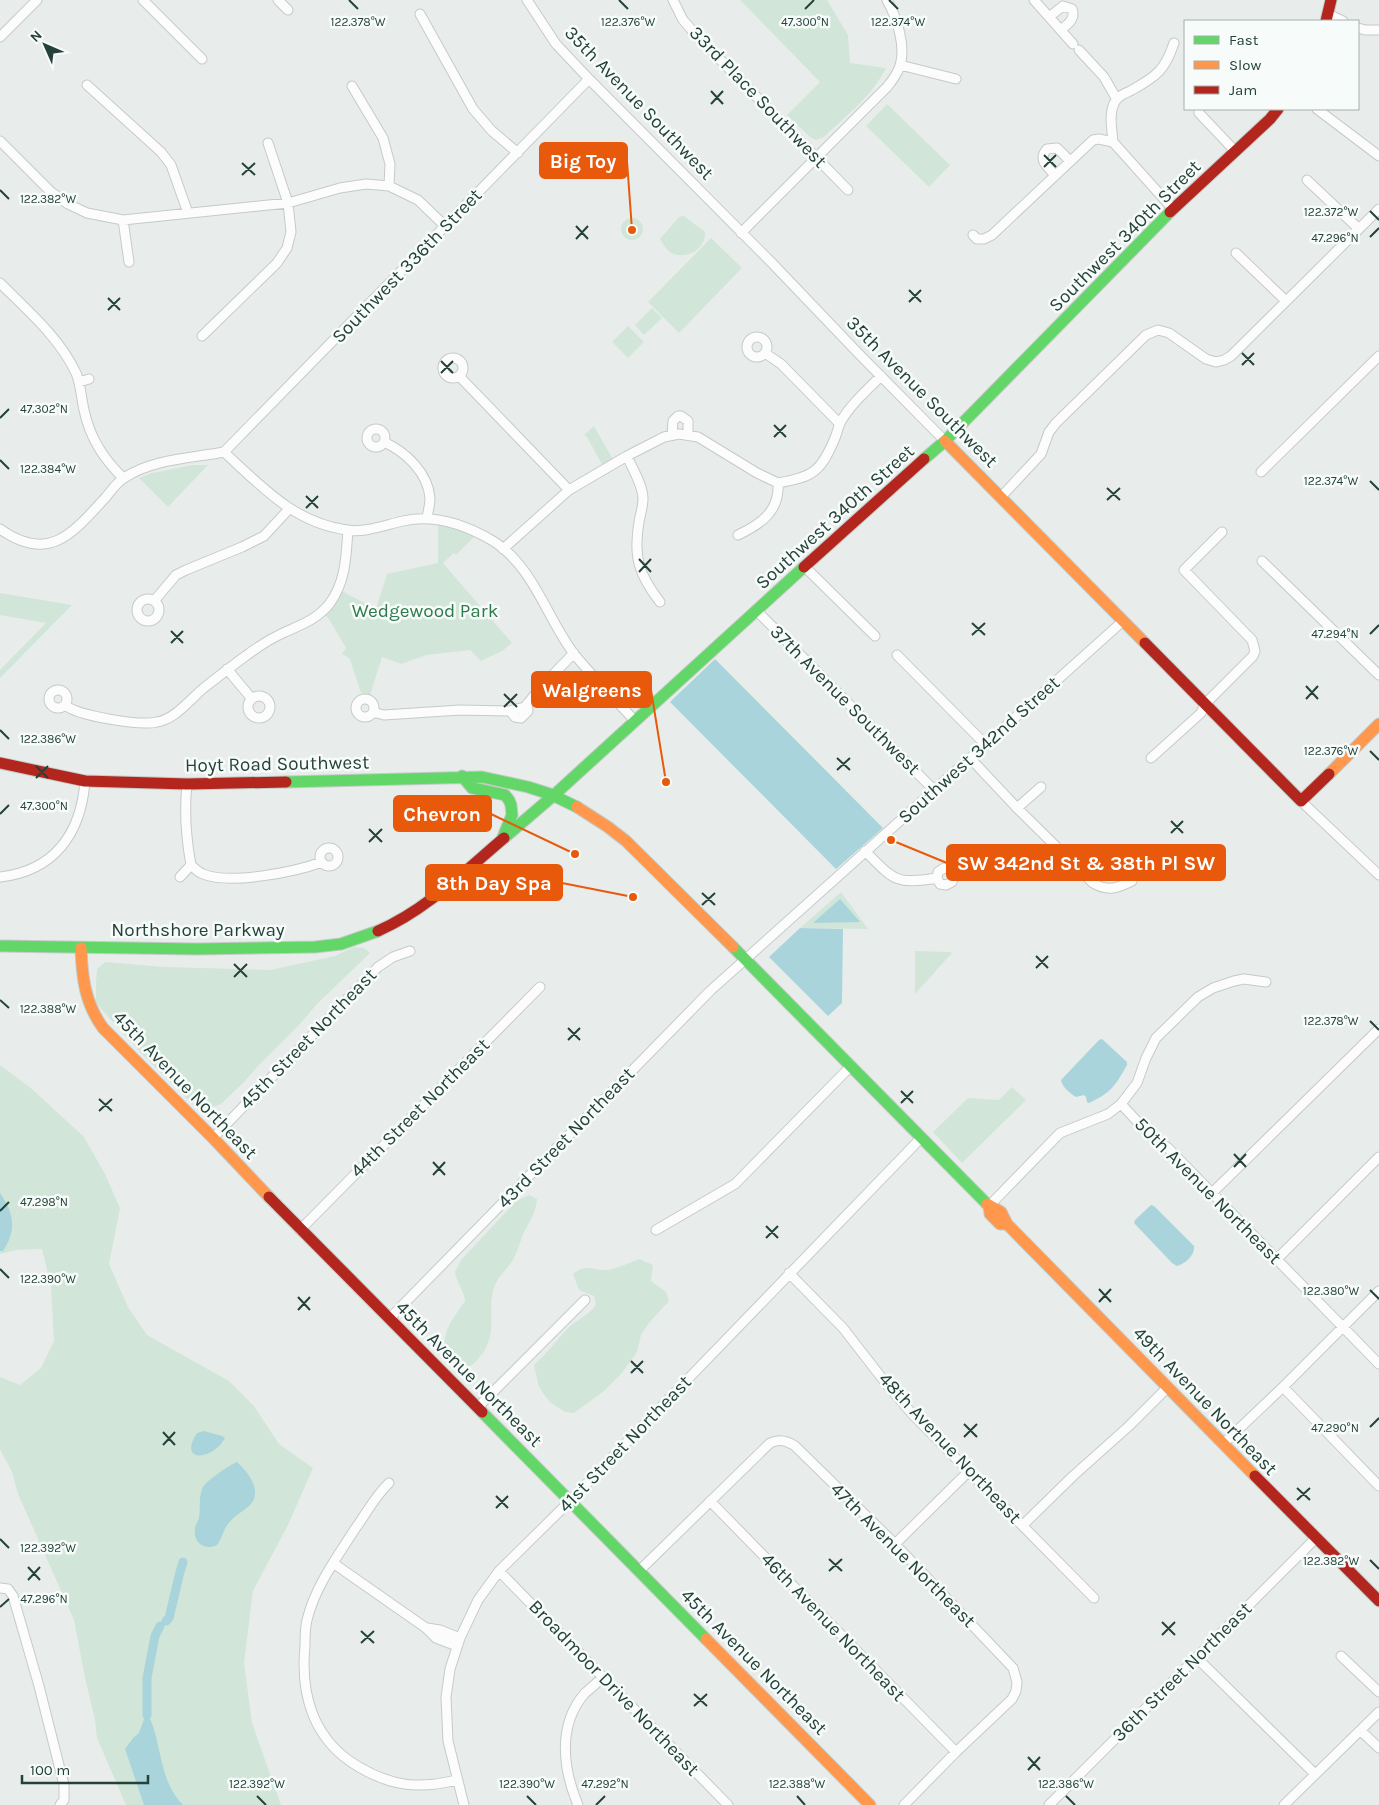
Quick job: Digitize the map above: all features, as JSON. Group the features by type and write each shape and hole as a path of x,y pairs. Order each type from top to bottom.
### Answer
{"main road":[{"path":"1327,18 1331,0"},
{"name":"Southwest 340th Street","path":"392,925 432,900 554,795 756,610 945,441 1173,209 1270,119 1277,110"},
{"name":"35th Avenue Southwest","path":"945,441 1301,801"},
{"path":"1301,801 1379,724"},
{"name":"Hoyt Road Southwest","path":"0,763 85,781 187,784 462,776 505,780 533,787 554,795 603,824 635,848 746,959"},
{"path":"462,776 472,788 505,795 509,798 513,814 502,840"},
{"name":"Northshore Parkway","path":"0,946 197,949 315,947 341,944 392,925"},
{"name":"45th Avenue Northeast","path":"81,948 84,992 99,1023 300,1230 870,1805"},
{"name":"49th Avenue Northeast","path":"746,959 989,1206 996,1207 1006,1217 1007,1224 1379,1602"}],"street":[{"path":"0,36 36,0"},
{"path":"143,0 202,59"},
{"path":"278,0 288,10"},
{"name":"35th Avenue Southwest","path":"527,0 556,44 589,80 772,263 945,441"},
{"name":"33rd Place Southwest","path":"673,0 683,20 697,36 848,190"},
{"path":"741,233 887,87 900,65 901,49 898,28 887,0"},
{"path":"1034,0 1104,77 1116,98"},
{"path":"1049,17 1063,6 1072,9 1073,18 1061,30"},
{"path":"420,14 473,110 492,131 518,153"},
{"path":"1359,28 1379,30"},
{"path":"1113,142 1112,110 1116,98 1147,82 1160,70 1167,62 1174,43"},
{"path":"900,65 956,79"},
{"name":"Southwest 336th Street","path":"224,452 589,80"},
{"path":"87,86 128,121 166,158 177,179 188,213"},
{"path":"352,86 383,138 390,164 389,186"},
{"path":"1199,110 1199,113 1235,152"},
{"path":"1318,110 1379,156"},
{"path":"973,235 977,239 984,239 992,235 1093,140 1100,139 1113,142 1173,209"},
{"path":"0,141 51,192 68,204 87,213 123,220 288,204 340,188 366,184 389,186 418,200 445,226"},
{"path":"202,336 277,263 287,248 291,232 288,204 268,143"},
{"path":"1056,175 1043,162 1042,155 1046,149 1057,148 1070,161"},
{"path":"1307,180 1359,229"},
{"path":"1001,497 1041,454 1049,432 1056,423 1146,335 1158,330 1169,333 1206,359 1216,362 1224,360 1231,356 1379,209"},
{"path":"123,220 129,262"},
{"path":"1236,253 1286,301"},
{"path":"0,283 44,327 69,360 79,382 90,434 102,456 123,478"},
{"path":"764,353 780,364 840,424"},
{"path":"1261,472 1379,356"},
{"path":"459,376 569,490"},
{"path":"503,548 569,490 664,437 680,434 698,437 757,473 778,483 800,480 813,473 823,463 840,424 860,397 881,376"},
{"path":"79,382 89,379"},
{"path":"680,416 688,421 680,434 673,421 680,416"},
{"path":"384,442 408,458 424,478 430,500 427,518"},
{"path":"0,529 25,543 45,543 59,540 77,528 123,478 169,461 224,452 289,510 328,525 348,530 369,529 405,520 427,518 450,522 468,529 503,548 532,580 553,621 574,653 635,721"},
{"path":"627,456 642,491 643,499 637,533 636,556 641,574 660,602"},
{"path":"738,534 756,526 768,514 778,501 778,483"},
{"path":"154,601 176,575 242,548 264,536 289,510"},
{"path":"65,705 76,711 97,717 129,722 157,722 173,715 204,688 261,645 305,624 322,612 336,594 344,575 348,530"},
{"path":"1151,758 1201,713 1204,704 1253,656 1254,646 1248,634 1184,570 1222,532"},
{"path":"1262,561 1379,675"},
{"path":"805,567 875,636"},
{"name":"37th Avenue Southwest","path":"756,610 934,790"},
{"name":"Southwest 342nd Street","path":"746,959 1123,621"},
{"path":"373,712 387,715 460,710 510,711 525,707 540,688 574,653"},
{"path":"897,655 985,744"},
{"path":"227,670 252,699"},
{"path":"970,758 1017,808 1094,884 1111,890 1132,881"},
{"path":"0,877 15,876 38,867 56,853 74,828 84,800 85,781"},
{"path":"187,784 185,809 186,836 191,865 203,874 229,878 296,870 322,862"},
{"path":"1017,808 1041,787"},
{"path":"1301,801 1379,875"},
{"path":"865,851 890,876 897,879 913,881 937,878"},
{"path":"180,877 191,865"},
{"name":"45th Street Northeast","path":"212,1138 378,967 393,957 410,951"},
{"name":"43rd Street Northeast","path":"389,1319 706,996 746,959"},
{"path":"989,1206 1060,1134 1108,1114 1120,1104 1136,1083 1156,1038 1198,996 1213,988 1234,981 1244,979 1266,982"},
{"name":"44th Street Northeast","path":"300,1230 540,987"},
{"path":"1212,1193 1379,1029"},
{"path":"656,1230 735,1184 851,1066"},
{"name":"50th Avenue Northeast","path":"1120,1104 1151,1136 1168,1148 1379,1364"},
{"name":"41st Street Northeast","path":"464,1805 448,1741 446,1697 450,1668 458,1642 475,1606 499,1571 570,1501 922,1137"},
{"path":"1276,1260 1379,1157"},
{"name":"48th Avenue Northeast","path":"789,1273 844,1328 897,1398 1094,1598"},
{"path":"1223,1444 1283,1387 1379,1290"},
{"path":"477,1408 585,1300"},
{"path":"1023,1525 1168,1387"},
{"path":"1283,1387 1379,1486"},
{"name":"47th Avenue Northeast","path":"710,1501 770,1443 782,1440 795,1446 894,1544 1013,1668 1017,1682 1016,1692 1012,1699 956,1752"},
{"path":"894,1544 968,1472"},
{"path":"389,1484 377,1496 333,1563 307,1620 304,1672 309,1704 320,1732 332,1746 350,1762 380,1778 420,1786 434,1786 457,1780"},
{"path":"639,1571 710,1501"},
{"name":"46th Avenue Northeast","path":"710,1501 956,1752"},
{"name":"36th Street Northeast","path":"1049,1805 1315,1539"},
{"path":"333,1563 426,1628 436,1638 458,1642"},
{"name":"Broadmoor Drive Northeast","path":"499,1571 728,1805"},
{"path":"0,1588 8,1589 12,1596 64,1785 62,1802"},
{"path":"1341,1656 1379,1692"},
{"path":"1197,1658 1315,1774"},
{"path":"578,1805 566,1767 568,1727 573,1711 584,1694 603,1677"},
{"path":"1284,1805 1379,1712"},
{"path":"1360,1731 1379,1748"},
{"path":"904,1805 956,1752"}],"green space":[{"path":"740,0 827,0 848,35 850,63 886,68 881,78 858,105 824,137 816,140 810,137 787,115 820,82"},
{"path":"887,104 950,165 929,187 866,126"},
{"path":"684,216 705,232 702,244 698,249 682,255 670,252 660,239 679,217"},
{"path":"632,218 640,221 643,229 640,237 632,240 624,237 621,229 624,221"},
{"path":"711,238 742,268 679,333 648,302"},
{"path":"652,308 662,318 644,335 635,325"},
{"path":"628,326 644,342 628,358 612,342"},
{"path":"594,426 615,463 604,468 587,437 584,435"},
{"path":"193,465 208,465 168,507 139,478 152,473"},
{"name":"Wedgewood Park","path":"438,520 478,533 456,555 454,553 443,563 512,643 502,651 481,661 470,650 427,655 401,664 382,657 370,695 361,693 350,659 342,654 346,648 329,619 322,612 338,589 376,609 387,574 438,563"},
{"path":"0,593 72,605 0,678 0,670 46,623 0,615"},
{"path":"841,892 868,929 800,928"},
{"path":"354,947 364,948 370,953 317,1004 300,1024 221,1104 200,1112 141,1053 96,1003 97,969 105,962 164,967 270,970 335,956"},
{"path":"915,951 952,953 915,994"},
{"path":"0,1065 32,1089 84,1137 105,1174 120,1208 109,1264 128,1307 147,1335 229,1381 254,1406 279,1444 313,1468 288,1525 253,1591 244,1663 252,1723 281,1805 126,1805 97,1738 74,1620 18,1494 12,1472 0,1449 0,1377 20,1385 41,1368 54,1341 51,1286 42,1249 16,1250 0,1254"},
{"path":"1012,1087 1026,1100 962,1163 933,1132 968,1098 999,1100"},
{"path":"529,1195 537,1199 535,1209 513,1260 497,1281 493,1291 491,1301 491,1333 488,1343 483,1354 467,1368 457,1369 451,1367 448,1365 445,1355 445,1338 450,1324 465,1301 455,1272 461,1260 516,1201"},
{"path":"639,1259 653,1265 651,1281 666,1292 669,1301 641,1335 637,1352 621,1374 604,1391 574,1413 565,1412 551,1403 539,1387 534,1365 567,1329 594,1308 596,1304 594,1296 579,1290 573,1274 586,1268 608,1270"}],"water":[{"path":"715,659 883,828 836,869 670,702"},
{"path":"840,899 860,922 814,923 814,922"},
{"path":"800,928 843,929 842,1003 828,1016 769,957"},
{"path":"1102,1039 1127,1062 1127,1065 1112,1088 1089,1103 1084,1095 1076,1097 1069,1092 1061,1080"},
{"path":"0,1193 5,1200 12,1222 10,1236 3,1251 0,1251"},
{"path":"1151,1205 1194,1246 1187,1261 1180,1265 1177,1266 1172,1263 1134,1223"},
{"path":"204,1431 225,1438 213,1451 206,1454 194,1454 191,1450 192,1443 197,1433"},
{"path":"237,1462 253,1482 255,1495 253,1500 249,1506 235,1516 228,1524 217,1545 208,1547 201,1545 196,1538 195,1526 199,1518 201,1491 205,1484 213,1477"},
{"path":"147,1715 153,1728 169,1784 183,1805 144,1805 125,1749 139,1733"}],"waterway":[{"path":"166,1621 169,1618 183,1562"},
{"path":"147,1715 147,1678 155,1636 160,1626"}],"traffic: fast":[{"path":"924,459 945,441 1170,212"},
{"path":"504,838 554,795 804,567"},
{"path":"462,776 472,788 505,795 509,800 512,815 503,837"},
{"path":"286,782 482,777 528,787 550,794 577,807"},
{"path":"0,946 197,949 315,947 341,944 378,931"},
{"path":"733,947 987,1204"},
{"path":"482,1412 706,1639"}],"traffic: slow":[{"path":"945,441 1145,643"},
{"path":"1329,774 1379,724"},
{"path":"577,807 626,841 733,947"},
{"path":"81,948 82,970 88,1000 103,1028 269,1197"},
{"path":"987,1204 1001,1212 1007,1224 1255,1476"},
{"path":"989,1206 990,1214 1000,1224 1007,1224"},
{"path":"706,1639 870,1805"}],"traffic: jam":[{"path":"1326,20 1331,0"},
{"path":"1170,212 1270,119 1277,110"},
{"path":"804,567 924,459"},
{"path":"1145,643 1301,801 1329,774"},
{"path":"0,763 85,781 187,784 286,782"},
{"path":"378,931 396,922 428,901 504,838"},
{"path":"269,1197 482,1412"},
{"path":"1255,1476 1379,1601"}],"place":[{"name":"Big Toy","path":"632,230"},
{"name":"Walgreens","path":"666,782"},
{"name":"SW 342nd St & 38th Pl SW","path":"891,840"},
{"name":"Chevron","path":"575,854"},
{"name":"8th Day Spa","path":"633,897"}]}
